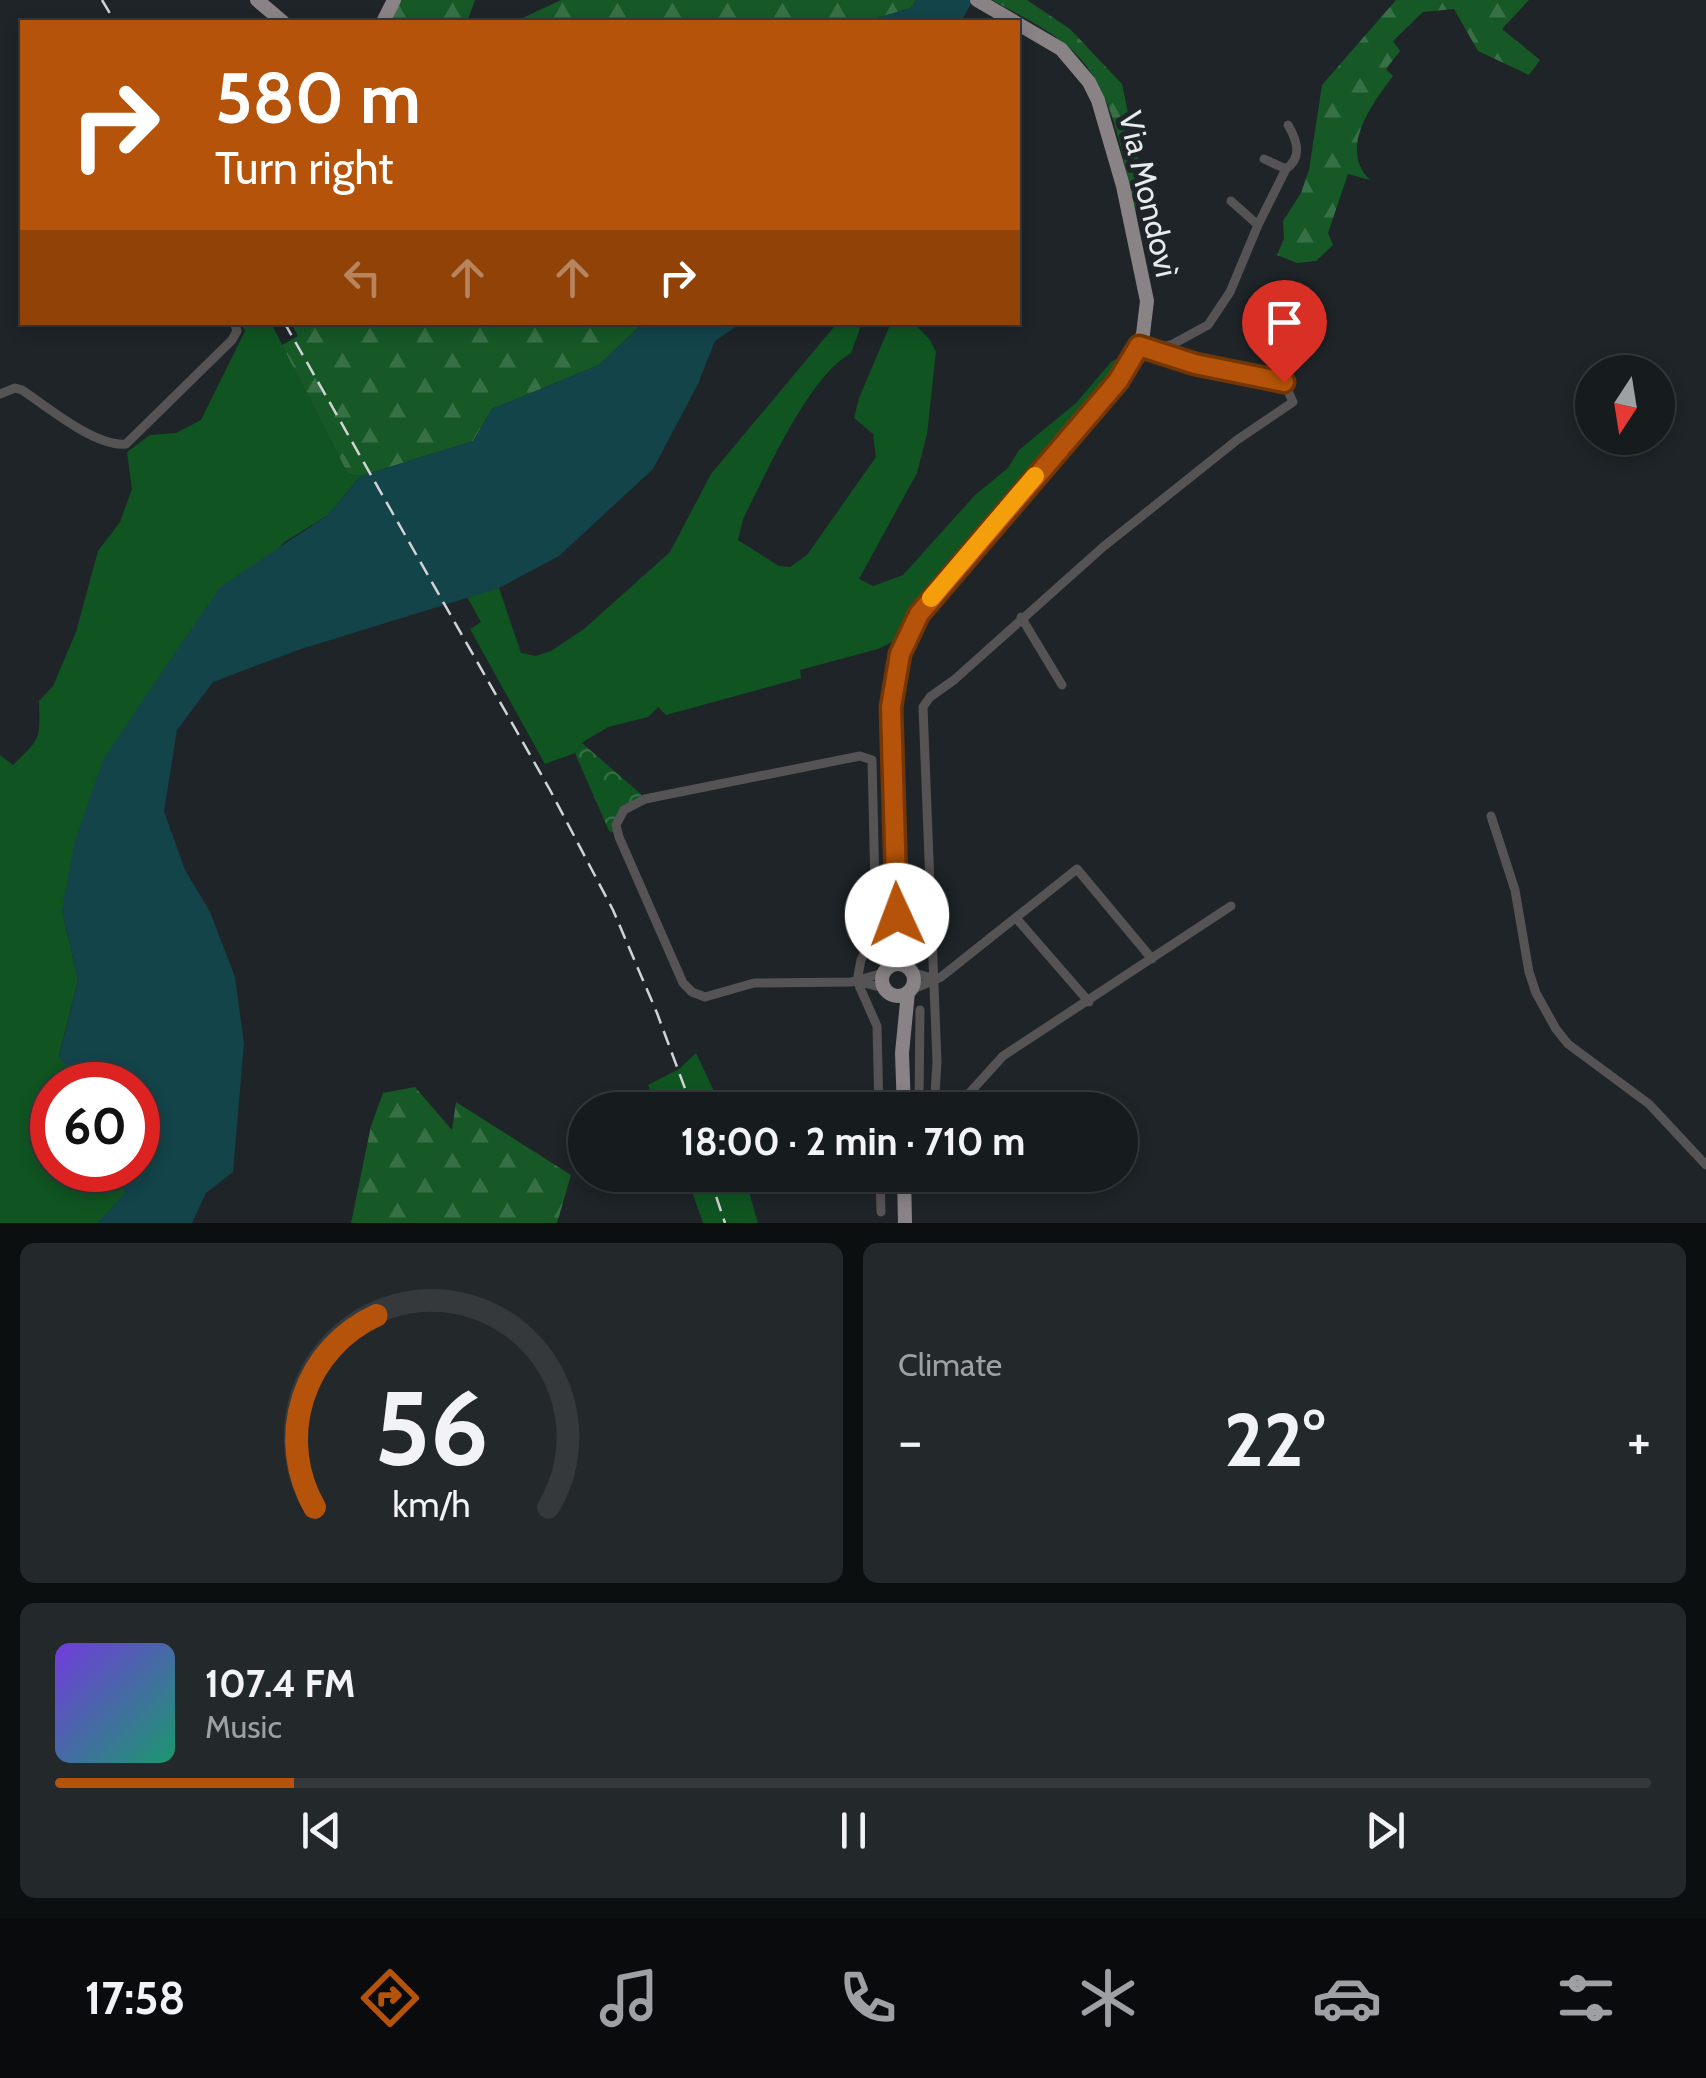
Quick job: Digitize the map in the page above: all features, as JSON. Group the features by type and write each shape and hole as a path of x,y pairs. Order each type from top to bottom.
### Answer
{"main road":[{"path":"256,0 281,20"},
{"name":"Via Mondovì","path":"978,0 1012,20"},
{"name":"Via Mondovì","path":"909,969 897,915 891,707 897,666 909,632 936,591 1145,349 1144,284 1123,186 1098,100 1089,82 1061,49 1020,25"},
{"name":"Via Mondovì","path":"897,915 886,981 896,1008 903,1092"},
{"path":"897,964 909,969 914,981 909,991 900,996 886,981 897,964"},
{"name":"Via Mondovì","path":"902,1053 909,991"},
{"path":"904,1192 905,1223"}],"street":[{"path":"1145,349 1174,344 1208,325 1230,292 1258,225 1297,154 1296,140 1288,125"},
{"path":"1264,159 1286,170"},
{"path":"1231,201 1258,225"},
{"path":"0,394 15,388 22,390 92,435 119,445 131,442 232,340 235,327"},
{"path":"934,1092 935,979 925,701 1191,476 1293,402 1284,382 1216,370 1145,349"},
{"path":"1021,617 1062,685"},
{"path":"879,1092 877,1026 857,981 876,929 872,760 842,760 645,799 624,810 616,825 620,836 683,983 692,992 705,998 754,983 857,981 886,981"},
{"path":"1491,816 1516,890 1536,993 1556,1030 1568,1044 1649,1104 1706,1165"},
{"path":"909,991 942,978 1077,869 1152,960"},
{"path":"970,1092 1003,1056 1231,906"},
{"path":"1016,918 1088,1002"},
{"path":"909,969 935,979"},
{"path":"920,1010 920,1092"},
{"path":"880,1192 881,1212"}],"green space":[{"path":"401,0 475,0 468,20 392,20"},
{"path":"561,0 916,0 911,8 871,20 518,20"},
{"path":"992,0 1027,0 1070,29 1122,84 1143,185 1135,216 1116,127 1099,85 1072,50 1054,35"},
{"path":"1396,0 1529,0 1502,29 1540,60 1529,75 1478,51 1454,9 1423,12 1393,41 1400,51 1386,69 1393,76 1368,113 1358,141 1361,168 1370,180 1348,174 1328,233 1333,245 1316,261 1297,263 1277,255 1284,239 1283,221 1301,193 1309,170 1322,85"},
{"path":"242,325 272,325 348,474 361,476 328,515 283,543 62,910 78,980 59,1056 64,1062 30,1062 30,1192 126,1193 98,1223 0,1223 0,755 13,765 37,738 39,701 53,686 76,632 98,551 120,522 132,489 127,452 150,435 176,433 201,420 245,331"},
{"path":"292,325 641,325 599,365 492,409 473,441 361,476 348,474 282,345 298,336"},
{"path":"835,325 861,325 851,353 819,383 789,428 743,519 738,540 779,566 790,567 807,555 876,457 873,434 854,418 890,325 916,325 936,352 927,434 917,473 859,579 873,586 903,575 975,495 1008,468 1019,450 1076,403 1111,362 1131,351 916,608 896,640 878,649 800,670 801,678 666,715 658,707 648,717 608,727 583,742 575,753 545,764 470,629 481,622 466,595 499,588 521,653 536,656 551,651 584,629 670,552 711,474"},
{"path":"582,743 642,795 621,810 615,833 609,831 575,753"},
{"path":"696,1053 714,1092 651,1092 648,1085 679,1069"},
{"path":"415,1087 452,1130 456,1102 568,1173 557,1223 351,1223 371,1126 383,1093"},
{"path":"692,1192 749,1192 758,1223 703,1223"}],"water":[{"path":"916,0 973,0 962,20 871,20 911,8"},
{"path":"641,325 738,325 715,341 698,384 653,469 559,556 499,588 298,650 213,682 177,730 164,811 185,870 210,912 235,977 244,1043 233,1172 206,1193 192,1223 98,1223 125,1192 160,1192 160,1062 63,1062 59,1057 78,980 62,910 75,841 103,760 220,587 328,515 361,476 473,441 492,409 599,365"}],"railway":[{"path":"102,0 114,20"},
{"path":"286,325 550,790 613,910 686,1092"},
{"path":"715,1192 725,1223"}],"slow traffic":[{"path":"931,598 1035,476"}],"route":[{"path":"897,915 891,707 900,654 919,614 1118,381 1139,346 1216,370 1284,382"}]}
